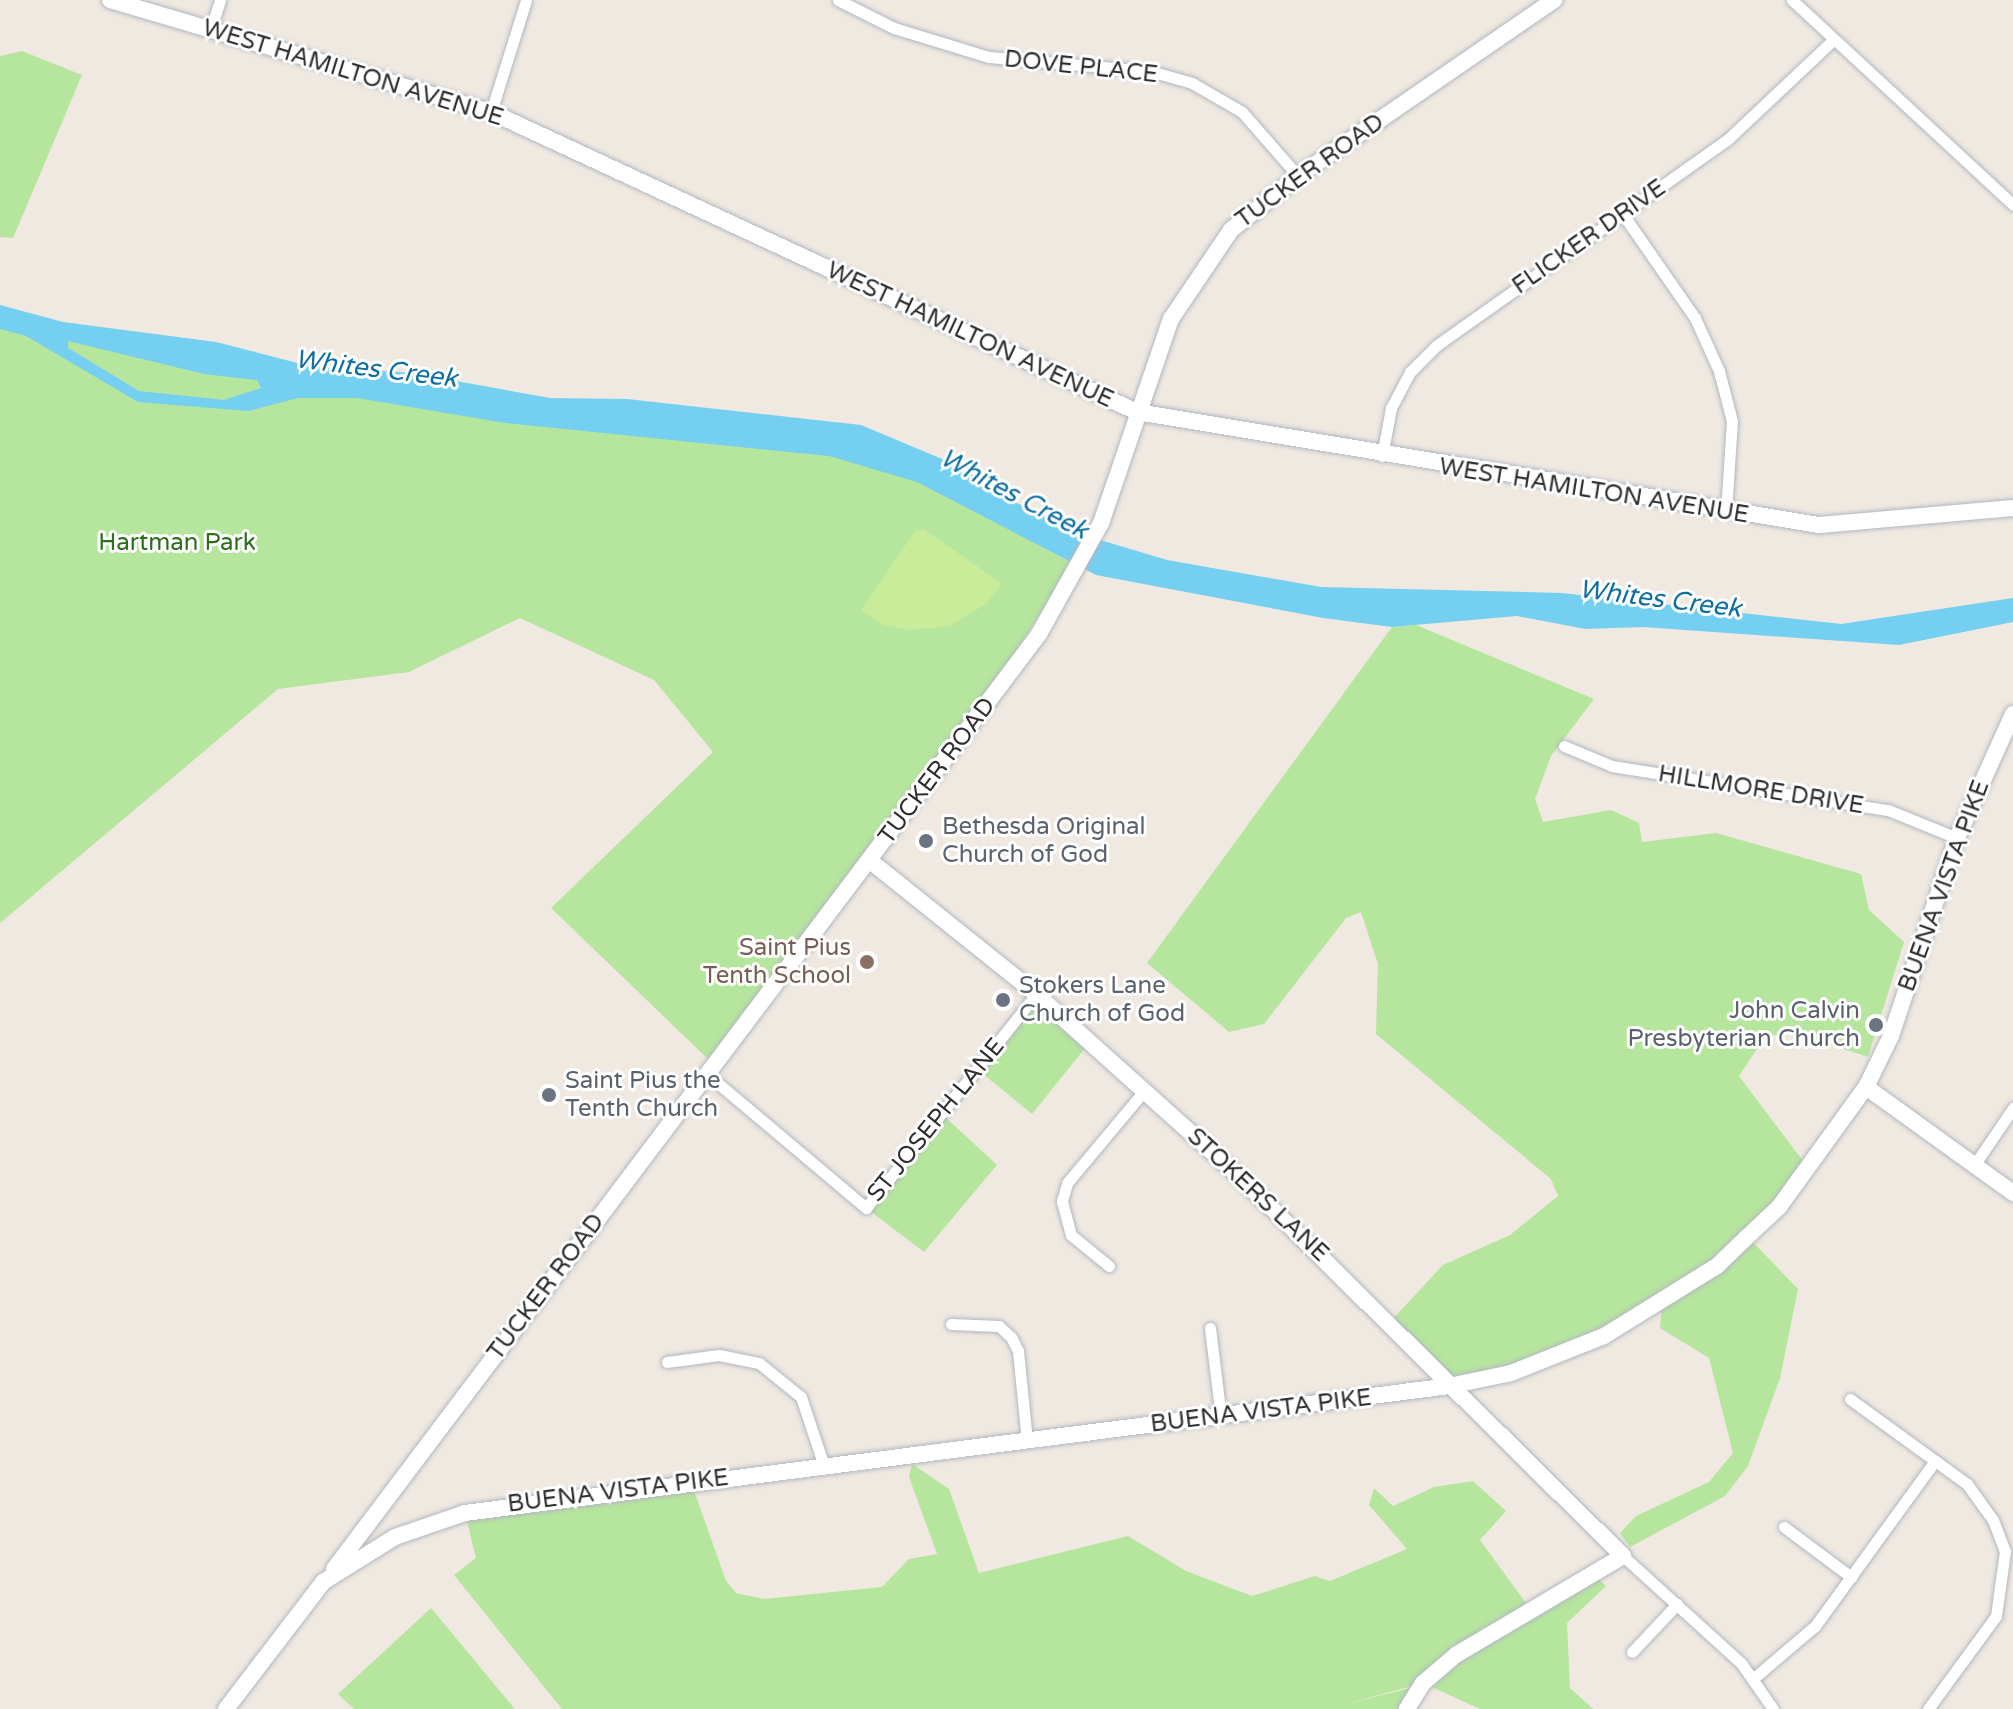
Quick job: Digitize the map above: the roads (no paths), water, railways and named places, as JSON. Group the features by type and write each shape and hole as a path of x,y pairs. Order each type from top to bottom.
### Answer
{"street":[{"name":"WEST HAMILTON AVENUE","path":"110,0 491,112 1137,412 1381,457 1726,512 1852,526 2013,508"},
{"path":"211,28 220,0"},
{"path":"491,112 526,0"},
{"name":"DOVE PLACE","path":"838,0 894,28 989,57 1150,71 1192,83 1242,112 1298,176"},
{"name":"TUCKER ROAD","path":"323,1582 869,860 1075,578 1101,523 1171,319 1231,230 1298,176 1554,0"},
{"path":"1792,0 2013,205"},
{"name":"FLICKER DRIVE","path":"1381,457 1391,408 1410,372 1437,345 1750,121 1833,40"},
{"path":"1622,213 1695,318 1719,371 1732,421 1726,512"},
{"name":"BUENA VISTA PIKE","path":"230,1708 323,1582 395,1537 465,1513 1449,1386 1511,1373 1604,1336 1717,1266 1779,1207 1866,1087 1891,1036 1957,838 2013,714"},
{"name":"HILLMORE DRIVE","path":"1564,746 1612,766 1888,810 1957,838"},
{"name":"STOKERS LANE","path":"869,860 1036,994 1308,1239 1449,1386 1623,1556"},
{"name":"ST JOSEPH LANE","path":"707,1074 866,1208 1036,994"},
{"path":"1866,1087 2013,1193"},
{"path":"1109,1266 1071,1235 1062,1201 1067,1183 1144,1091"},
{"path":"1975,1164 2013,1108"},
{"path":"951,1324 999,1326 1011,1337 1018,1351 1027,1441"},
{"path":"1210,1328 1221,1417"},
{"path":"667,1362 719,1355 759,1363 801,1397 824,1466"},
{"path":"1850,1399 1967,1484 1993,1520 2005,1551 2004,1582 1996,1616 1928,1709"},
{"path":"1755,1677 1815,1626 1935,1461"},
{"path":"1784,1527 1851,1577"},
{"path":"1407,1709 1423,1683 1457,1654 1623,1556 1755,1677 1773,1709"},
{"path":"1632,1652 1677,1604"}],"water":[{"path":"0,305 63,322 216,342 309,366 412,373 550,398 627,399 861,425 966,469 1001,495 1077,533 1167,560 1321,587 1562,593 1841,624 2013,598 2013,622 1899,645 1643,627 1585,629 1517,616 1392,627 1323,618 1096,575 917,482 829,456 505,423 357,398 298,398 248,411 138,402 26,336 0,329","holes":["68,341 204,374 257,380 261,388 224,400 139,391 68,348"]}],"place":[{"name":"Bethesda Original Church of God","path":"926,841"},
{"name":"Saint Pius Tenth School","path":"867,962"},
{"name":"Stokers Lane Church of God","path":"1003,1000"},
{"name":"John Calvin Presbyterian Church","path":"1876,1025"},
{"name":"Saint Pius the Tenth Church","path":"549,1095"}],"water label":[{"name":"Whites Creek","path":"376,369"},
{"name":"Whites Creek","path":"1014,494"},
{"name":"Whites Creek","path":"1660,599"}],"park label":[{"name":"Hartman Park","path":"177,543"}]}
